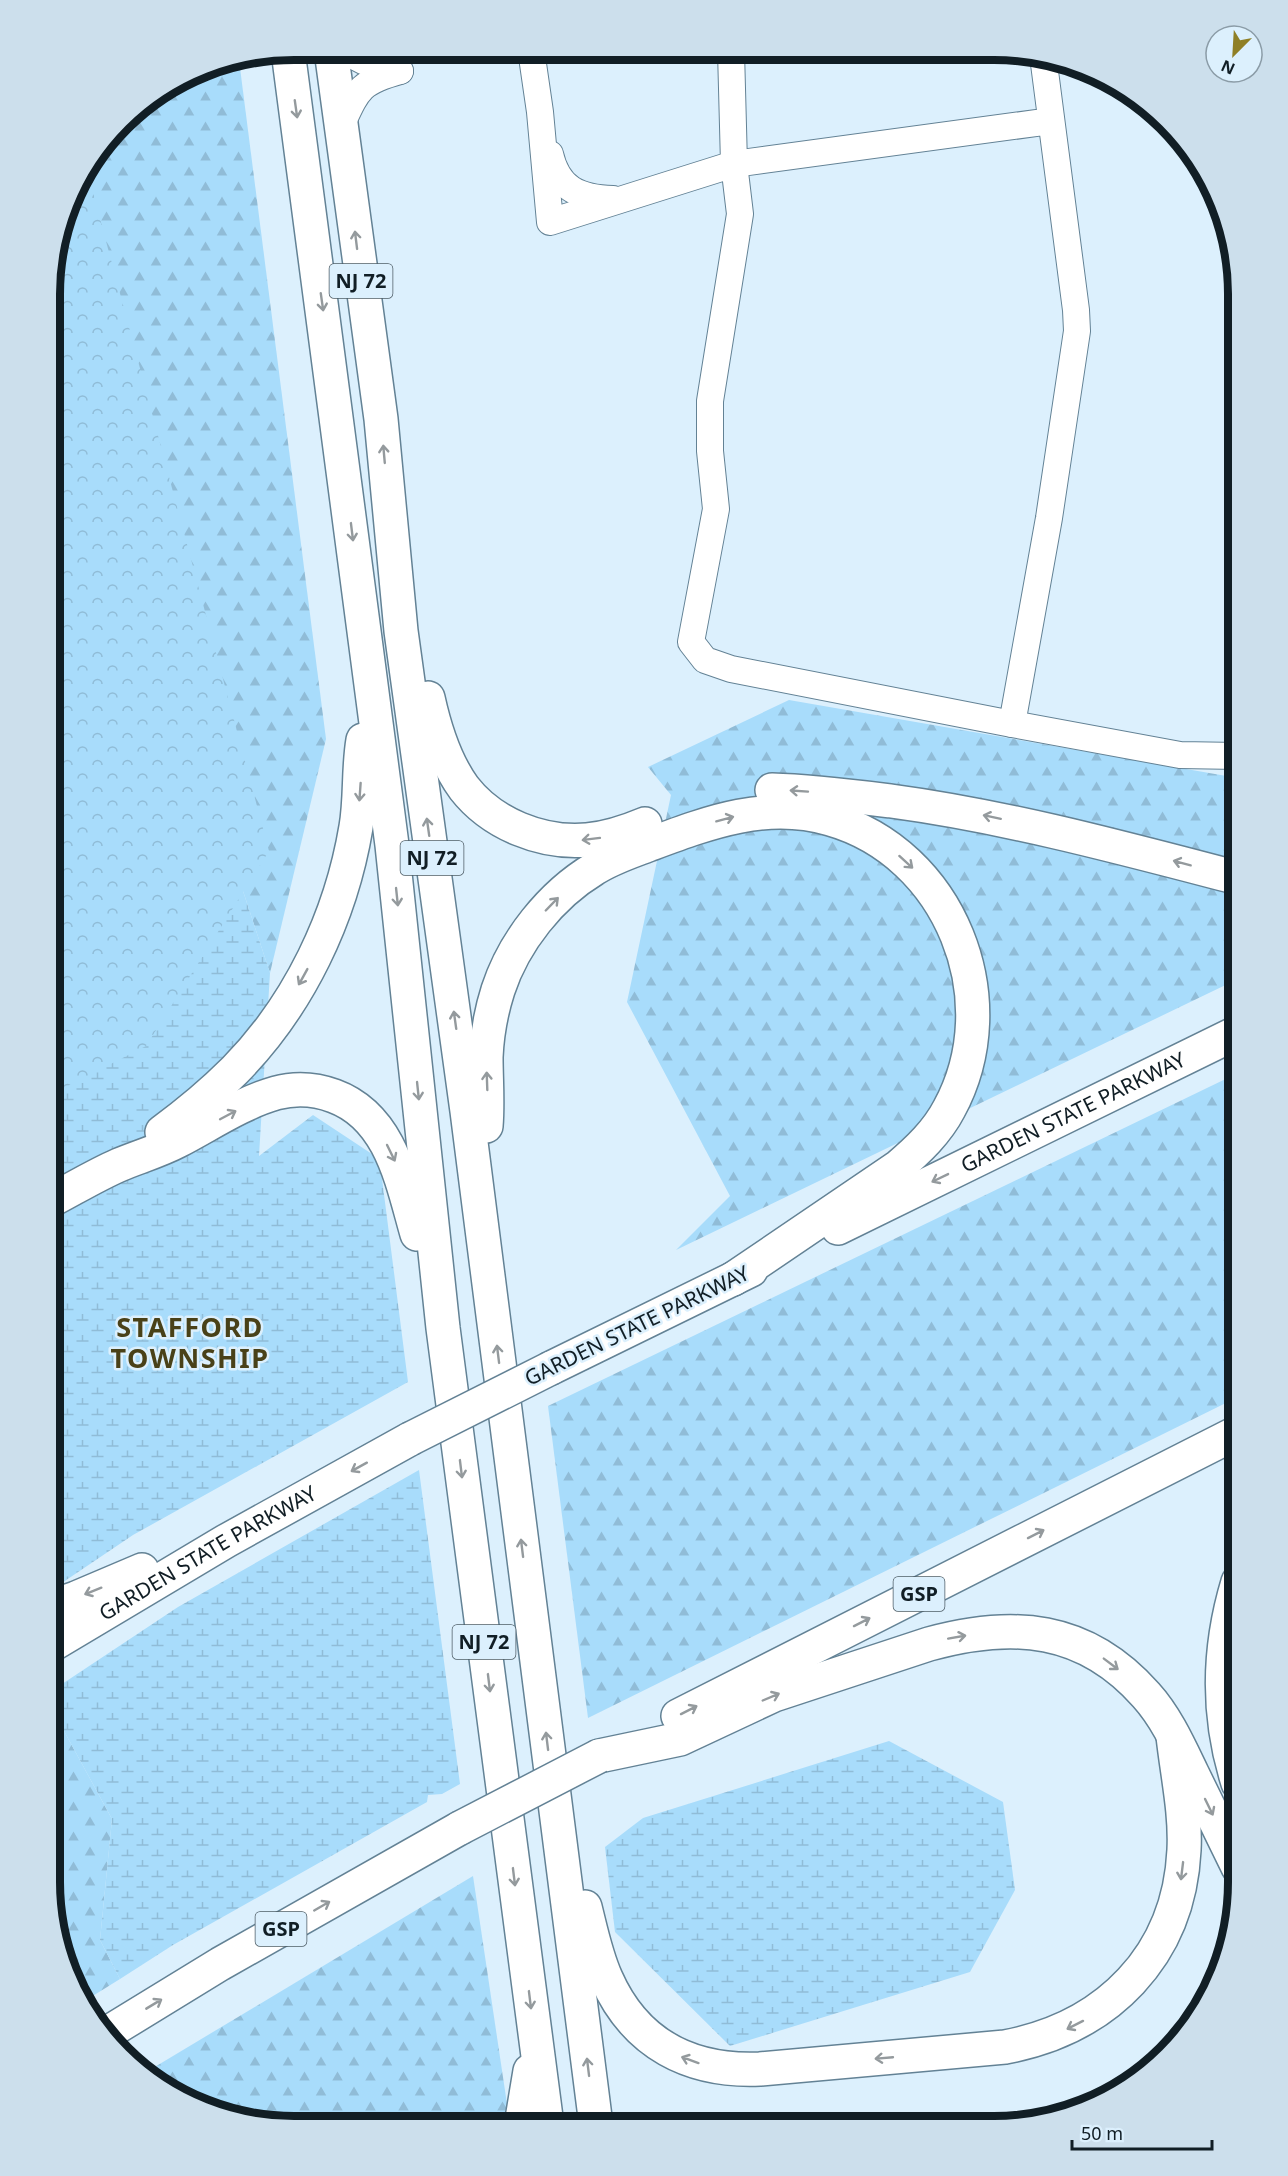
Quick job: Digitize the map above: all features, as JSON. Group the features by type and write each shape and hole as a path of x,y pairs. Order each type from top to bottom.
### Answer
{"highway":[{"name":"NJ 72","path":"289,60 394,868 443,1328 546,2116"},
{"name":"NJ 72","path":"332,60 381,419 401,631 479,1203 595,2116"},
{"path":"389,513 416,624 430,706 440,742 465,788 490,812 520,829 552,839 588,840 619,834 695,805 732,795 752,791 791,790 975,814 1094,840 1228,875"},
{"path":"117,1166 192,1109 237,1068 276,1020 307,971 332,914 352,849 359,808 361,754 372,693"},
{"path":"479,1203 488,1108 486,1055 490,1020 499,988 514,955 546,910 570,886 596,868 620,856 696,827 754,813 790,812 828,818 860,831 894,851 920,875 947,912 959,936 970,978 974,1012 970,1049 959,1088 950,1107 940,1124 921,1146 898,1167 733,1279"},
{"name":"GARDEN STATE PARKWAY","path":"60,1640 226,1541 410,1439 1228,1037"},
{"path":"60,1196 117,1166 170,1145 256,1100 278,1093 309,1090 342,1099 372,1122 393,1156 404,1184 443,1328"},
{"name":"GSP","path":"112,2030 220,1964 460,1828 1228,1437"},
{"path":"60,1604 129,1575 226,1541"},
{"path":"1228,1616 1222,1665 1228,1749"},
{"path":"599,1756 680,1739 774,1695 953,1637 1008,1631 1060,1637 1102,1658 1146,1695 1173,1736 1228,1847"},
{"path":"557,1820 605,1976 613,1994 624,2012 638,2027 667,2050 702,2064 740,2070 1005,2047 1026,2043 1064,2030 1100,2010 1130,1983 1158,1945 1176,1901 1184,1849 1173,1736"},
{"path":"523,2116 535,2043"}],"street":[{"path":"341,126 355,95 365,84 378,77 400,71 369,65 358,60"},
{"path":"532,60 540,112 550,222 734,164 1051,121"},
{"path":"731,60 734,164 740,214 710,401 710,451 716,509 691,642 705,660 731,669 1180,755 1228,756"},
{"path":"1012,724 1049,518 1077,331 1044,65"},
{"path":"540,112 552,163 558,176 566,185 575,192 592,198 622,199"}],"green space":[{"path":"240,66 326,739 270,973 111,490 88,183 108,151 128,128 151,108 190,84"},
{"path":"90,180 269,851 146,1046 60,1090 60,294 64,248 72,219"},
{"path":"88,183 111,490 270,973 259,1156 313,1115 375,1156 380,1163 408,1382 133,1535 60,1584 60,294 64,248 72,219"},
{"path":"789,700 1228,776 1228,984 676,1250 730,1196 627,1002 671,795 648,767"},
{"path":"1228,1078 1228,1402 588,1718 548,1406"},
{"path":"419,1470 460,1784 442,1794 428,1795 427,1802 173,1945 120,1979 100,1940 112,1819 60,1724 60,1685 178,1607"},
{"path":"60,1724 112,1819 100,1940 120,1979 90,1998 72,1957 64,1928 60,1882"},
{"path":"889,1741 1003,1802 1015,1890 970,1972 730,2046 615,1932 605,1847 643,1818"},
{"path":"473,1876 507,2104 504,2116 294,2116 248,2112 219,2104 190,2092 152,2069"}],"district":[{"name":"STAFFORD TOWNSHIP","path":"190,1344"}]}
